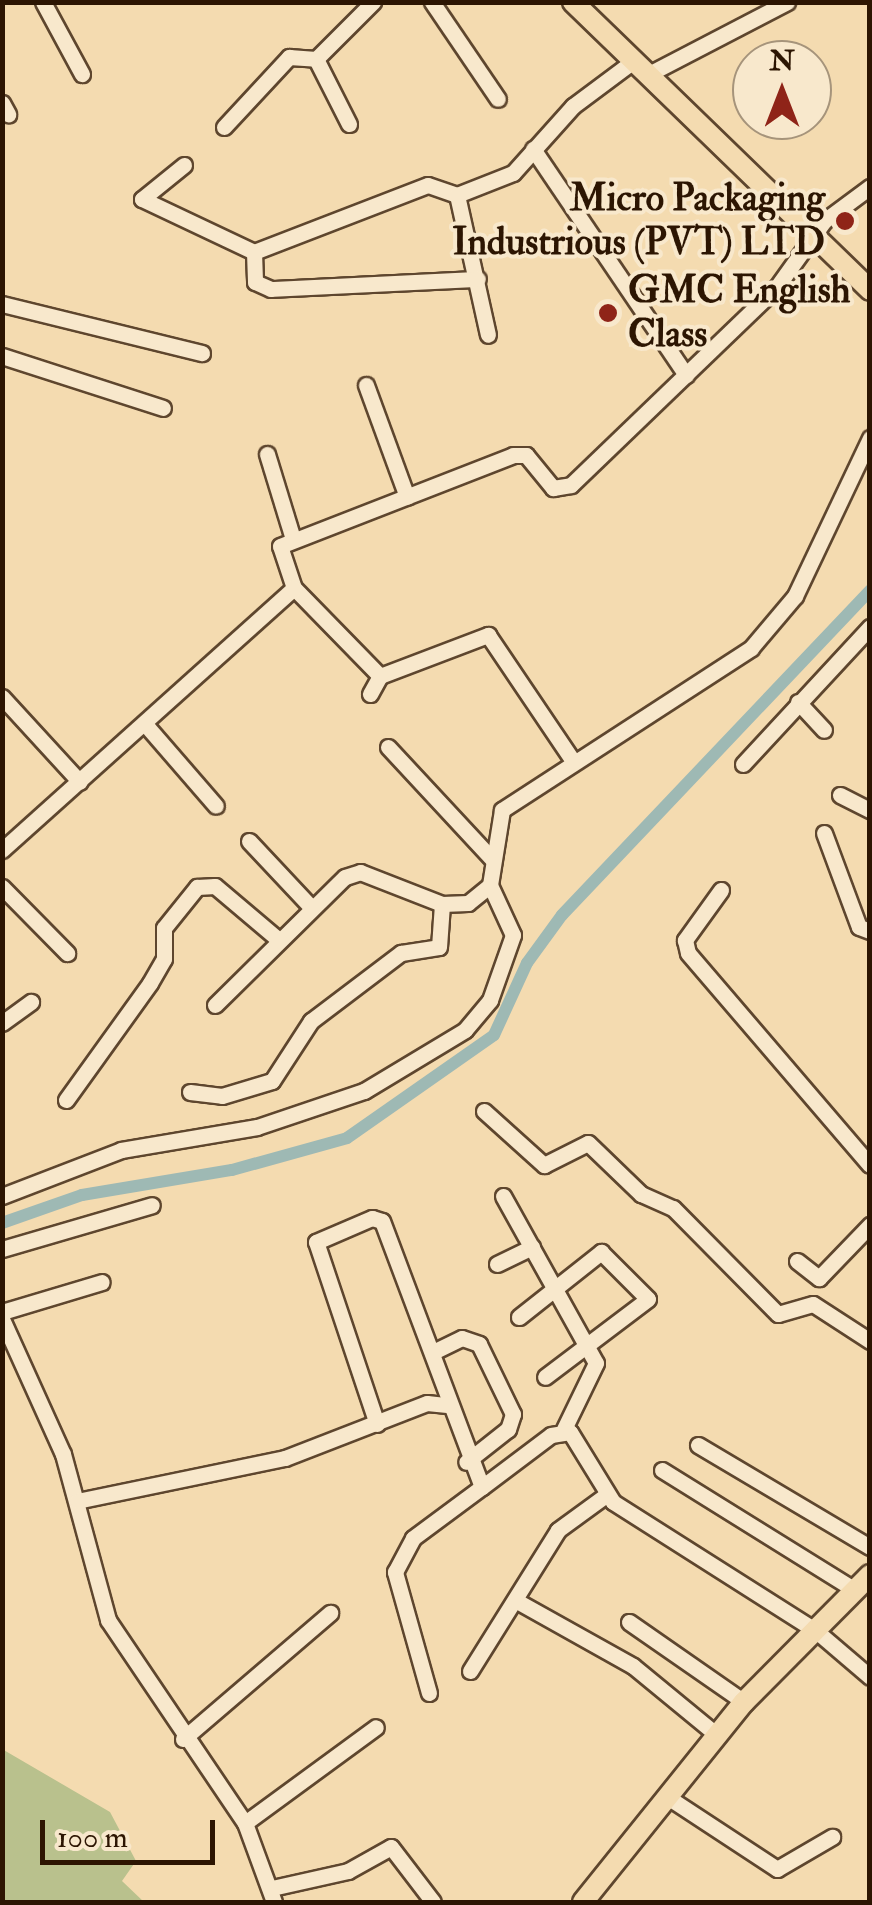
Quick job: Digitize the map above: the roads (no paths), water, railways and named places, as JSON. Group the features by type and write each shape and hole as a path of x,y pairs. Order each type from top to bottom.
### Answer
{"main road":[{"path":"572,2 870,290"},
{"path":"583,1902 744,1702 862,1582"}],"street":[{"path":"43,2 82,74"},
{"path":"224,127 290,57 316,59 372,2"},
{"path":"432,2 498,99"},
{"path":"184,165 142,199 254,252 428,185 456,195 512,173 534,149 640,69 787,2"},
{"path":"316,59 349,124"},
{"path":"534,149 686,375"},
{"path":"380,676 294,588 276,552 293,539 520,454 553,488 571,485 776,288 814,232 870,187"},
{"path":"456,195 488,335"},
{"path":"254,252 255,282 271,289 478,280"},
{"path":"2,304 202,352"},
{"path":"2,356 163,408"},
{"path":"366,385 406,496"},
{"path":"2,1196 120,1150 256,1128 364,1091 464,1030 490,1000 513,935 490,885 502,810 751,648 796,596 870,438"},
{"path":"267,454 293,539"},
{"path":"2,850 294,588"},
{"path":"742,764 870,628"},
{"path":"370,694 380,676 488,635 573,761"},
{"path":"2,697 80,782"},
{"path":"798,702 824,730"},
{"path":"145,724 216,806"},
{"path":"388,747 492,859"},
{"path":"840,795 870,810"},
{"path":"824,833 859,928 870,931"},
{"path":"249,842 312,908"},
{"path":"216,1005 312,908 360,872 442,904 468,903 490,885"},
{"path":"66,1100 150,982 164,958 164,928 197,887 215,886 279,940"},
{"path":"2,887 67,953"},
{"path":"721,890 685,940 688,952 870,1165"},
{"path":"190,1092 222,1096 272,1080 311,1021 400,953 439,947 442,904"},
{"path":"2,1023 30,1002"},
{"path":"484,1111 544,1165 588,1143 641,1194 673,1208 778,1314 813,1304 870,1341"},
{"path":"428,1693 395,1572 413,1538 564,1429 594,1380 590,1352 503,1196"},
{"path":"2,1249 152,1205"},
{"path":"377,1424 318,1251 322,1233 382,1221 434,1352 466,1462 482,1487"},
{"path":"797,1261 819,1278 870,1225"},
{"path":"497,1264 532,1247"},
{"path":"520,1317 557,1294 601,1252 648,1299 590,1352 546,1378"},
{"path":"102,1282 2,1316 77,1501 108,1620 183,1739 246,1824 273,1895 348,1872 391,1847 433,1902"},
{"path":"434,1352 462,1338 479,1344 513,1414 508,1430 466,1462"},
{"path":"77,1501 286,1458 377,1424 447,1404"},
{"path":"564,1429 606,1495 814,1630 870,1678"},
{"path":"698,1445 870,1547"},
{"path":"662,1470 862,1582"},
{"path":"470,1671 558,1530 606,1495"},
{"path":"515,1600 633,1666 717,1735"},
{"path":"183,1739 330,1613"},
{"path":"630,1622 744,1702"},
{"path":"246,1824 376,1727"},
{"path":"666,1796 776,1869 832,1837"}],"waterway":[{"path":"2,1223 82,1195 232,1170 347,1138 494,1035 527,963 562,915 870,590"}],"place":[{"name":"Micro Packaging Industrious (PVT) LTD","path":"845,221"},
{"name":"GMC English Class","path":"608,313"}]}
